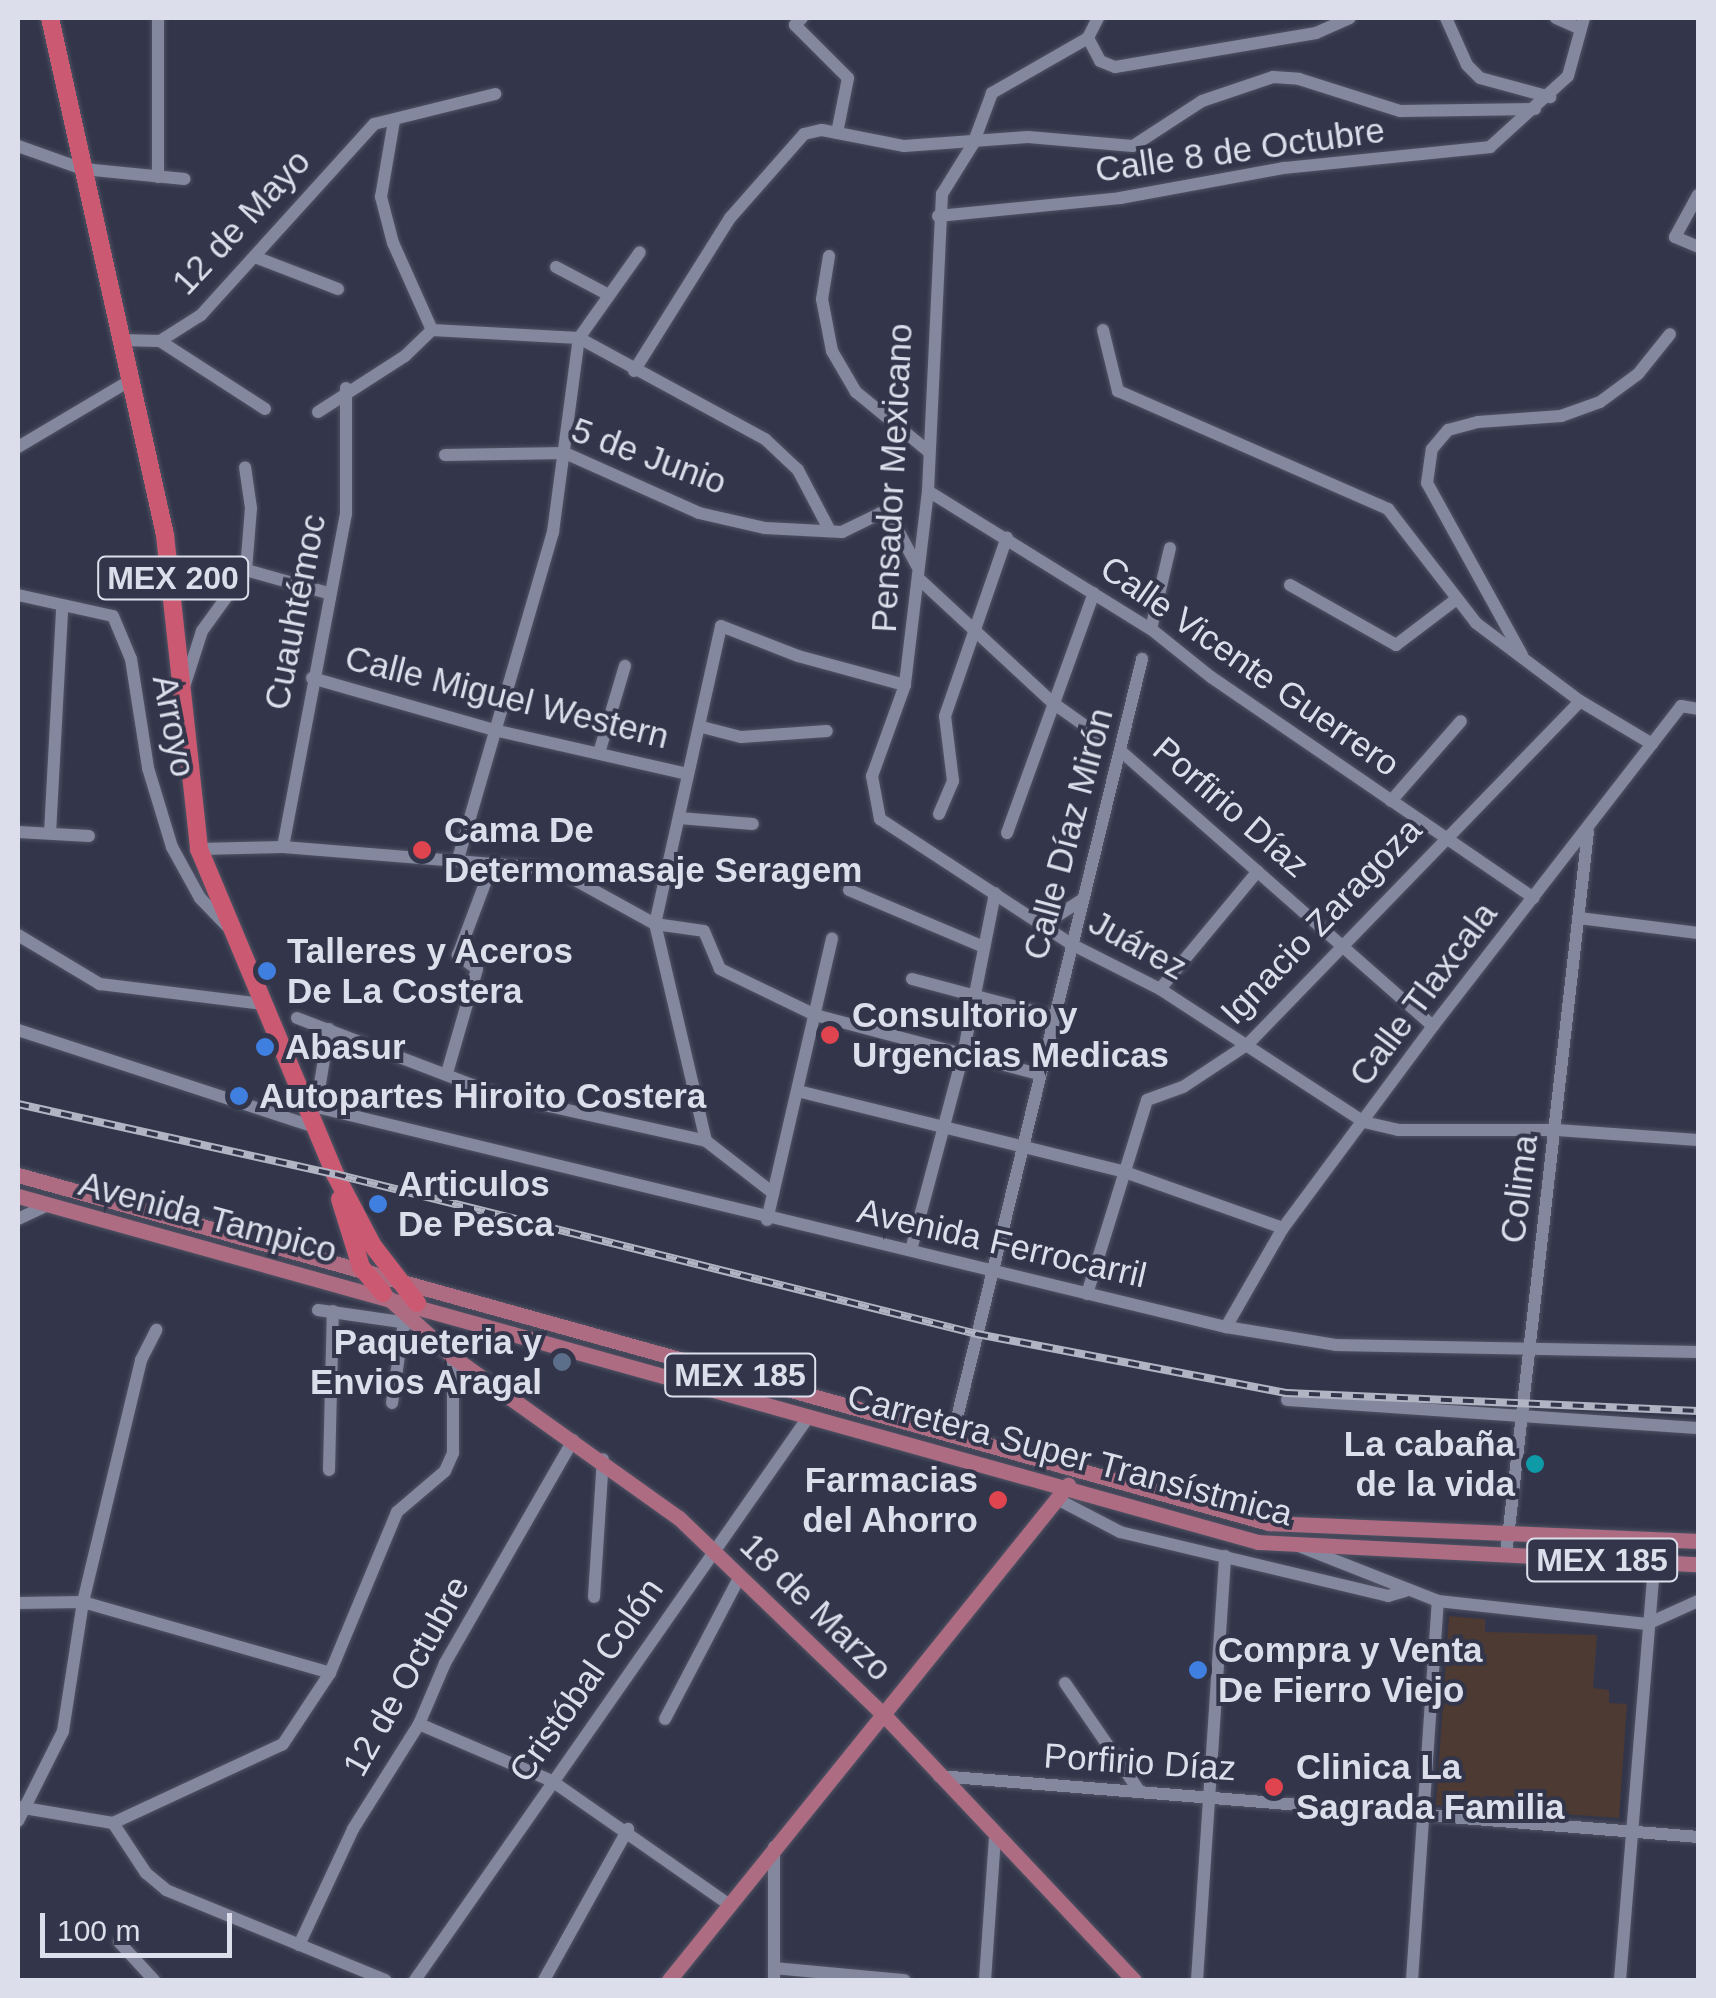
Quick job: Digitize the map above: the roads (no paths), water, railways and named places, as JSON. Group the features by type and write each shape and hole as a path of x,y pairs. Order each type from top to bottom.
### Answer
{"highway":[{"name":"MEX 200","path":"50,18 166,535 186,684 199,849 229,928 336,1174 373,1246 417,1302"},
{"name":"MEX 200","path":"336,1174 361,1268 383,1294"}],"main road":[{"name":"Avenida Tampico","path":"18,1176 361,1268"},
{"name":"Avenida Tampico","path":"18,1196 303,1278 383,1294"},
{"name":"Carretera Super Transístmica","path":"361,1268 953,1434 1078,1473 1270,1523 1508,1532"},
{"name":"Carretera Super Transístmica","path":"383,1294 747,1397 1061,1494 1302,1547 1698,1564"},
{"name":"18 de Marzo","path":"383,1294 410,1323 604,1459 712,1550 883,1714 936,1776 1134,1980"},
{"path":"410,1323 417,1302"},
{"path":"747,1397 752,1379"},
{"path":"669,1980 1078,1473"},
{"name":"MEX 185","path":"1508,1532 1698,1541"}],"street":[{"path":"802,18 795,24 848,78 837,133"},
{"path":"973,144 992,92 1088,38 1098,18"},
{"path":"1088,38 1100,61 1115,67 1316,33 1350,18"},
{"path":"1446,18 1467,66 1480,78 1550,96"},
{"path":"1556,18 1583,23"},
{"path":"158,20 158,178"},
{"name":"Calle 8 de Octubre","path":"938,216 1120,198 1284,168 1477,151 1503,138 1568,76 1583,23"},
{"path":"634,371 746,200 804,134 837,133 887,145 973,144 1028,137 1133,146 1202,101 1272,78 1320,84 1381,108 1535,109"},
{"name":"12 de Mayo","path":"120,340 160,341 201,315 374,124 495,94"},
{"path":"394,121 381,197 393,243 432,330"},
{"name":"Pensador Mexicano","path":"880,818 872,776 905,685 928,491 938,216 942,194 973,144"},
{"path":"18,146 84,169 185,179"},
{"path":"1698,195 1675,237 1698,247"},
{"path":"458,859 542,577 565,453 579,338 605,293 640,252"},
{"path":"829,256 822,299 832,350 856,392 929,452"},
{"path":"256,258 338,289"},
{"path":"556,267 605,293"},
{"path":"318,412 346,388 405,356 432,330 579,338 765,439 798,470 830,531"},
{"path":"1103,330 1118,392 1388,509 1454,601 1525,662 1652,744"},
{"path":"1525,662 1428,484 1432,448 1448,430 1503,416 1561,416 1600,402 1638,374 1670,334"},
{"path":"160,341 264,409"},
{"path":"18,448 129,382"},
{"name":"Cuauhtémoc","path":"283,847 328,592 346,514 346,388"},
{"name":"5 de Junio","path":"444,455 565,453 699,514 765,528 854,530 888,516 917,572"},
{"path":"186,684 202,631 246,570 251,508 245,467"},
{"name":"Calle Vicente Guerrero","path":"928,491 1151,629 1534,898"},
{"path":"939,814 954,781 945,716 1007,537"},
{"path":"1151,629 1170,548"},
{"path":"246,570 328,592"},
{"name":"Porfirio Díaz","path":"917,572 1053,703 1098,735"},
{"path":"1290,585 1396,646 1454,601"},
{"path":"1007,832 1094,593"},
{"name":"Arroyo","path":"18,596 62,609 112,616 131,659 148,768 172,847 200,898 229,928"},
{"path":"50,833 62,609"},
{"path":"706,1141 655,924 702,727 721,626 798,656 905,685"},
{"name":"Calle Díaz Mirón","path":"953,1434 1051,1016 1123,753 1142,658"},
{"path":"599,753 625,666"},
{"name":"Calle Miguel Western","path":"312,678 494,730 688,774"},
{"name":"Ignacio Zaragoza","path":"1087,1294 1147,1100 1183,1086 1248,1044 1444,837 1580,701"},
{"name":"Calle Tlaxcala","path":"1226,1326 1284,1228 1433,1026 1681,706 1698,709"},
{"path":"1391,801 1460,721"},
{"path":"702,727 741,737 827,731"},
{"name":"Porfirio Díaz","path":"1123,753 1433,1026"},
{"path":"679,818 753,824"},
{"name":"Juárez","path":"880,818 1071,944 1160,989 1364,1122"},
{"name":"Colima","path":"1506,1555 1528,1349 1558,1130 1588,830"},
{"path":"18,832 89,836"},
{"path":"199,849 283,847 555,869 655,924 704,931 720,968 815,1014 1038,1074"},
{"path":"446,1074 477,968 458,955 493,862"},
{"path":"1160,989 1258,871"},
{"path":"848,890 984,947"},
{"path":"911,1250 963,1055 995,893"},
{"name":"Juárez","path":"1034,918 1054,918 1080,901"},
{"path":"1579,918 1698,933"},
{"path":"18,935 100,984 262,1004"},
{"path":"767,1220 832,938"},
{"path":"912,979 1051,1016"},
{"path":"297,1018 499,1095 706,1141 773,1193"},
{"path":"311,1113 330,1029"},
{"name":"Avenida Ferrocarril","path":"18,1030 311,1113 1226,1326 1336,1345 1698,1352"},
{"path":"798,1091 1122,1171 1284,1228"},
{"path":"1364,1122 1398,1130 1558,1130 1698,1140"},
{"path":"18,1219 50,1204"},
{"path":"329,1470 326,1310 410,1323 392,1402"},
{"path":"156,1330 142,1360 84,1602 63,1731 19,1813 113,1823 269,1756 330,1673 397,1512 445,1471 452,1453 454,1357"},
{"path":"1287,1400 1698,1428"},
{"name":"Cristóbal Colón","path":"416,1980 809,1416"},
{"name":"12 de Octubre","path":"299,1945 353,1829 419,1724 446,1663 573,1440"},
{"path":"594,1597 604,1459"},
{"path":"1061,1494 1120,1532 1388,1596 1405,1591"},
{"path":"1302,1547 1438,1601 1647,1624 1698,1601"},
{"path":"1197,1980 1214,1797 1226,1556"},
{"path":"1620,1980 1654,1562"},
{"path":"665,1719 740,1578"},
{"path":"1412,1980 1438,1601"},
{"path":"18,1603 84,1602 330,1673"},
{"path":"1065,1683 1140,1792"},
{"path":"419,1724 552,1781 628,1829 730,1904"},
{"name":"Porfirio Díaz","path":"936,1776 1698,1837"},
{"path":"113,1823 146,1873 166,1890 384,1980"},
{"path":"544,1980 628,1829"},
{"path":"985,1980 995,1838"},
{"path":"774,1847 774,1974 904,1980"},
{"path":"119,1942 150,1979"}],"railway":[{"path":"18,1104 335,1174 977,1334 1287,1393 1698,1411"}],"place":[{"name":"Cama De Determomasaje Seragem","path":"422,850"},
{"name":"Talleres y Aceros De La Costera","path":"267,971"},
{"name":"Consultorio y Urgencias Medicas","path":"830,1035"},
{"name":"Abasur","path":"265,1047"},
{"name":"Autopartes Hiroito Costera","path":"239,1096"},
{"name":"Articulos De Pesca","path":"378,1204"},
{"name":"Paqueteria y Envios Aragal","path":"562,1362"},
{"name":"La cabaña de la vida","path":"1535,1464"},
{"name":"Farmacias del Ahorro","path":"998,1500"},
{"name":"Compra y Venta De Fierro Viejo","path":"1198,1670"},
{"name":"Clinica La Sagrada Familia","path":"1274,1787"}]}
